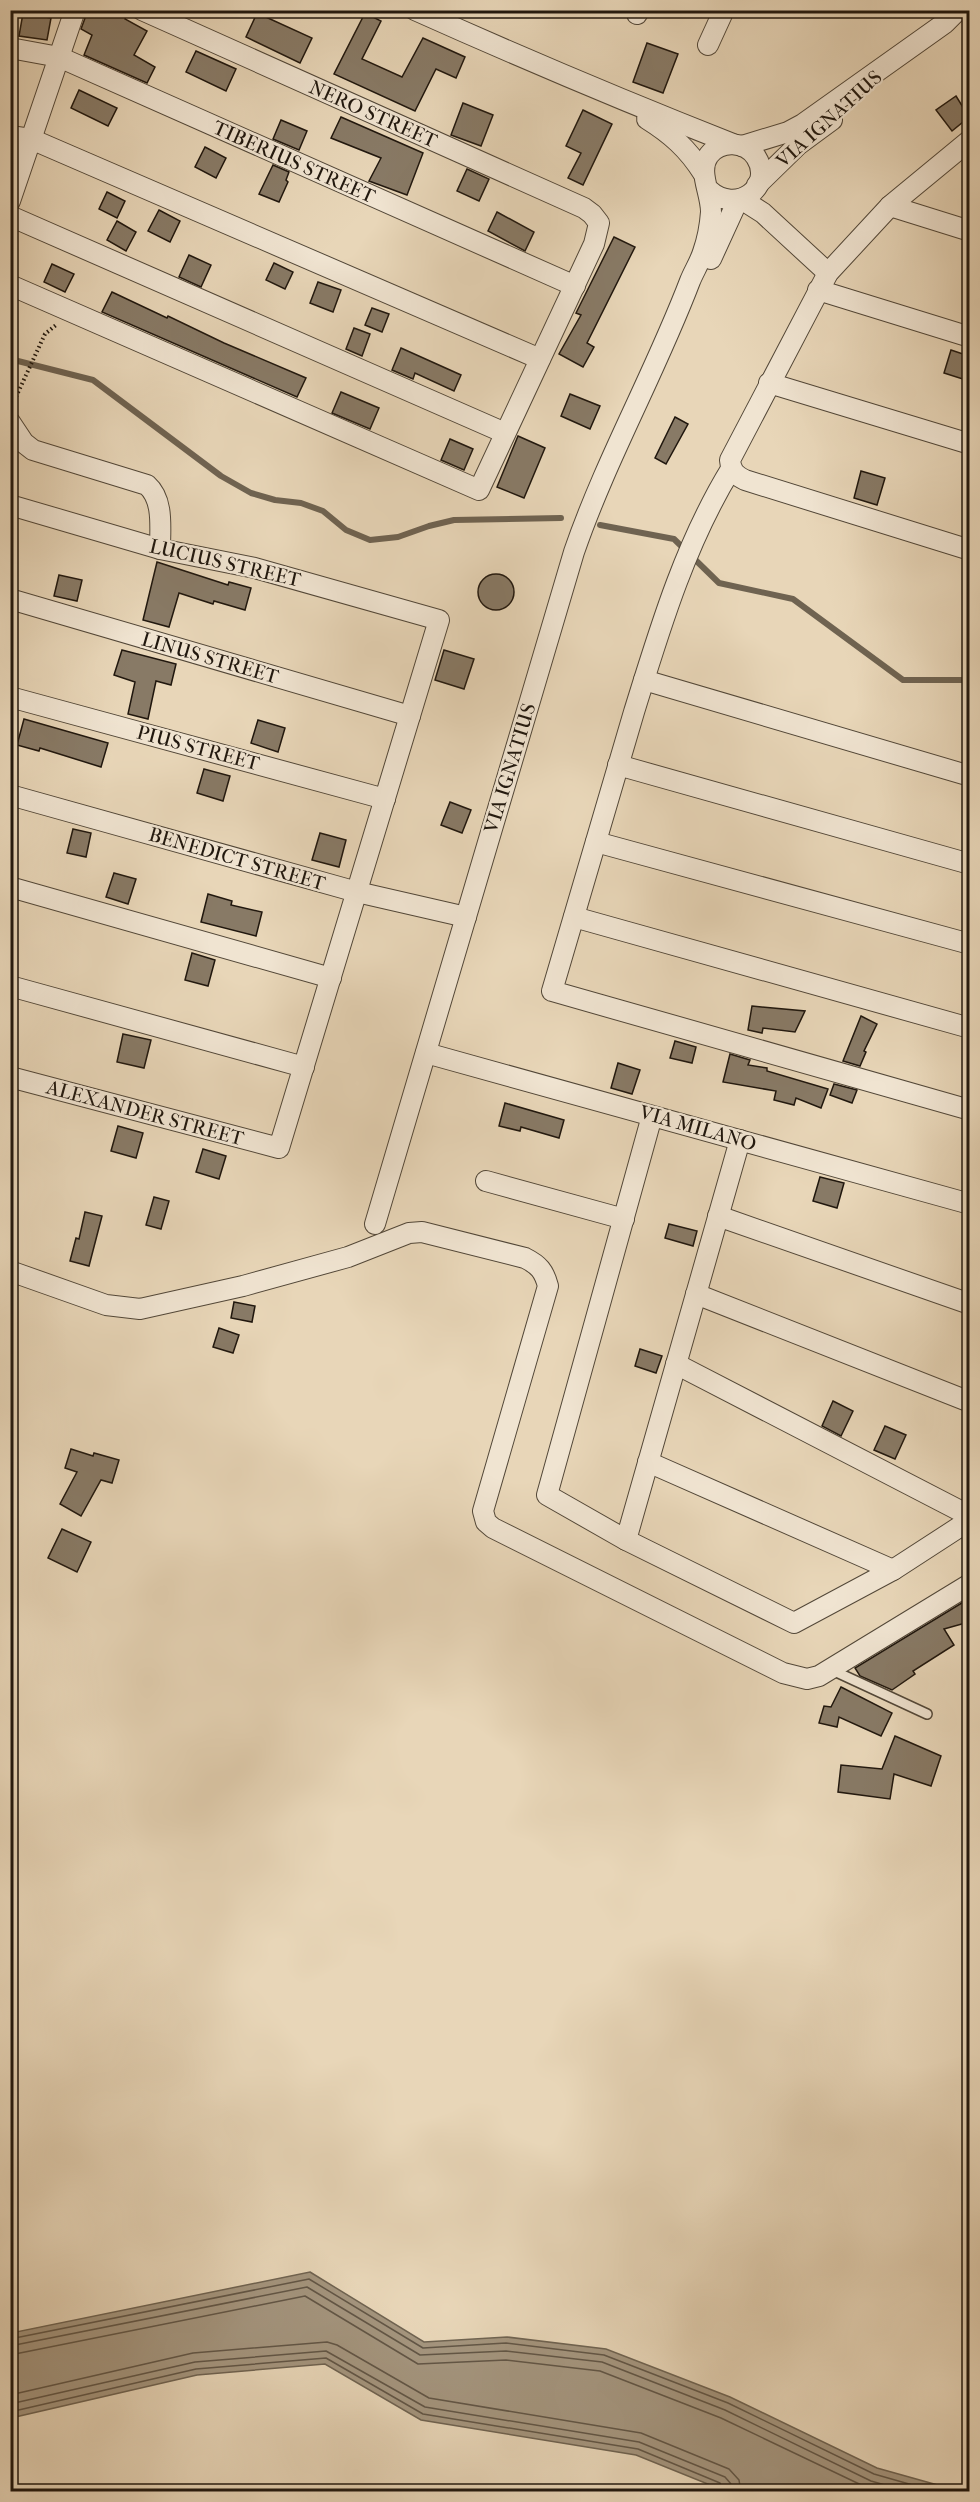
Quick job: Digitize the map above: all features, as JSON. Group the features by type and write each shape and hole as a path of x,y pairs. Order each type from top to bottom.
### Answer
{"street":[{"path":"10,201 75,10"},
{"name":"NERO STREET","path":"142,10 584,208 598,223 594,244 575,286"},
{"path":"415,10 612,96 738,145 756,158 760,166 748,193"},
{"path":"708,45 724,10"},
{"name":"VIA IGNATIUS","path":"738,145 788,132 803,124 958,10"},
{"name":"TIBERIUS STREET","path":"10,48 59,57 575,286"},
{"name":"VIA IGNATIUS","path":"674,323 701,280 748,193 798,145 836,116 901,54"},
{"path":"612,96 673,136 690,153 706,182 722,199 748,193"},
{"path":"10,136 31,139 540,359"},
{"path":"969,140 890,206 828,273 734,448 730,460 731,469 736,476 745,480 969,550"},
{"path":"706,182 709,155 716,149 738,145"},
{"name":"VIA IGNATIUS","path":"375,1224 574,552 591,502 674,323 710,230 706,182"},
{"path":"748,193 763,213 828,273"},
{"path":"890,206 969,231"},
{"path":"10,216 505,433"},
{"path":"10,285 479,490 575,286"},
{"path":"818,290 969,338"},
{"path":"769,383 969,444"},
{"path":"10,422 24,443 33,450 147,485 155,494 159,506 160,549"},
{"path":"731,469 709,505 681,569 618,765 552,991 969,1110"},
{"name":"LUCIUS STREET","path":"10,505 160,549 255,568 439,620 410,716"},
{"name":"LINUS STREET","path":"10,599 410,716"},
{"path":"644,680 969,776"},
{"name":"PIUS STREET","path":"10,697 385,799"},
{"path":"10,986 304,1067 410,716"},
{"path":"618,765 969,864"},
{"name":"BENEDICT STREET","path":"10,795 357,892 465,917"},
{"path":"596,842 969,944"},
{"path":"10,887 331,978"},
{"path":"574,917 969,1028"},
{"name":"VIA MILANO","path":"426,1053 969,1204"},
{"name":"ALEXANDER STREET","path":"10,1077 279,1148 304,1067"},
{"path":"652,1116 547,1495 626,1540 794,1623 893,1570 969,1518 676,1364"},
{"path":"626,1540 740,1140"},
{"path":"486,1181 624,1219"},
{"path":"718,1216 969,1304"},
{"path":"10,1271 106,1305 140,1309 213,1294 316,1266 387,1243 409,1233 422,1232 525,1258 537,1263 544,1272 548,1286 483,1511 486,1522 493,1528 783,1673 807,1679 819,1676 969,1584"},
{"path":"696,1294 969,1402"},
{"path":"648,1462 893,1570"}],"lane":[{"path":"830,1669 927,1714"}],"path":[{"path":"10,403 15,399 24,375 45,334 60,322 67,309"}],"water":[{"path":"310,2272 424,2342 507,2337 606,2349 730,2397 877,2468 959,2491 725,2491 636,2455 421,2420 325,2364 197,2375 11,2418 11,2333"}],"building":[{"path":"88,10 129,10 125,19 147,31 134,55 155,67 147,83 84,55 92,35 81,29"},
{"path":"23,13 51,18 47,40 19,36"},
{"path":"257,13 312,38 300,63 246,37"},
{"path":"365,13 381,21 362,59 402,77 423,38 465,57 456,78 436,69 415,111 334,74"},
{"path":"647,43 678,54 663,93 633,82"},
{"path":"196,51 236,69 226,91 186,72"},
{"path":"79,90 117,108 108,126 71,108"},
{"path":"956,96 969,117 952,131 936,110"},
{"path":"463,103 493,115 481,146 451,135"},
{"path":"583,110 612,124 583,185 568,178 581,153 566,146"},
{"path":"341,117 423,153 407,195 369,181 381,158 331,138"},
{"path":"281,120 307,131 299,150 273,139"},
{"path":"205,147 226,158 216,178 195,167"},
{"path":"273,165 289,172 286,180 288,182 279,202 259,194"},
{"path":"467,169 489,179 479,201 457,191"},
{"path":"107,192 125,201 117,218 99,209"},
{"path":"159,210 180,221 170,242 148,231"},
{"path":"497,212 534,232 525,251 488,231"},
{"path":"117,221 136,232 126,251 107,240"},
{"path":"614,237 635,247 587,343 594,347 583,367 559,354 581,315 576,313"},
{"path":"189,255 211,265 201,287 179,277"},
{"path":"274,263 293,272 285,289 266,280"},
{"path":"52,264 74,274 65,292 44,282"},
{"path":"318,282 341,290 333,312 310,303"},
{"path":"112,292 306,378 297,397 102,312"},
{"path":"372,308 389,314 382,332 365,325"},
{"path":"354,328 370,334 362,356 346,349"},
{"path":"401,348 461,375 454,391 415,373 413,379 392,370"},
{"path":"951,350 969,356 969,381 944,373"},
{"path":"341,392 379,408 370,429 332,413"},
{"path":"570,394 600,406 590,429 561,416"},
{"path":"675,417 688,424 666,464 655,458"},
{"path":"518,436 545,448 524,498 497,487"},
{"path":"450,439 473,449 464,470 441,460"},
{"path":"861,471 885,478 877,505 854,498"},
{"path":"157,562 228,585 229,582 251,588 245,610 214,601 213,604 179,593 169,627 143,620"},
{"path":"496,574 509,579 514,592 509,605 496,610 483,605 478,592 483,579"},
{"path":"59,575 82,580 77,601 54,596"},
{"path":"122,650 176,664 171,685 156,681 148,719 128,714 135,682 114,675"},
{"path":"444,650 474,659 464,689 435,680"},
{"path":"24,719 108,743 101,767 40,748 39,751 17,745"},
{"path":"258,720 285,728 278,752 251,743"},
{"path":"204,769 230,776 223,801 197,793"},
{"path":"450,802 471,810 462,833 441,825"},
{"path":"73,829 91,833 86,857 67,853"},
{"path":"320,833 346,840 339,867 312,860"},
{"path":"114,873 136,879 128,904 106,897"},
{"path":"208,894 232,901 231,905 262,912 256,936 201,922"},
{"path":"192,953 215,960 208,986 185,980"},
{"path":"752,1006 805,1011 795,1032 763,1028 762,1033 748,1030"},
{"path":"861,1016 877,1024 864,1051 866,1052 860,1066 843,1061"},
{"path":"123,1034 151,1040 144,1068 117,1062"},
{"path":"675,1041 696,1047 692,1063 670,1058"},
{"path":"730,1054 750,1060 748,1065 767,1068 767,1071 828,1089 821,1108 796,1098 794,1105 774,1100 776,1091 723,1082"},
{"path":"618,1063 640,1070 632,1094 611,1088"},
{"path":"834,1084 857,1090 852,1103 830,1095"},
{"path":"505,1103 564,1120 559,1138 521,1127 520,1131 499,1126"},
{"path":"118,1126 143,1133 136,1158 111,1151"},
{"path":"203,1149 226,1156 219,1179 196,1172"},
{"path":"820,1177 844,1183 837,1208 813,1201"},
{"path":"154,1197 169,1201 161,1229 146,1225"},
{"path":"85,1212 102,1216 89,1266 70,1261 76,1238 79,1239"},
{"path":"669,1224 697,1231 693,1246 665,1238"},
{"path":"234,1302 255,1306 252,1322 231,1318"},
{"path":"219,1328 239,1335 233,1353 213,1347"},
{"path":"640,1349 662,1356 656,1373 635,1366"},
{"path":"833,1401 853,1411 841,1436 822,1426"},
{"path":"885,1426 906,1435 895,1459 874,1450"},
{"path":"71,1449 93,1456 94,1453 119,1460 112,1483 101,1480 81,1516 60,1504 77,1472 65,1468"},
{"path":"62,1529 91,1542 77,1572 48,1558"},
{"path":"965,1601 969,1622 944,1629 954,1645 913,1671 915,1674 892,1690 860,1676 855,1668"},
{"path":"841,1687 892,1713 881,1736 839,1717 837,1727 819,1723 824,1706 831,1707"},
{"path":"895,1736 941,1756 931,1786 894,1774 890,1799 838,1792 841,1765 882,1769"}],"waterway":[{"path":"10,359 93,380 221,476 251,493 275,500 301,503 323,511 346,530 370,540 398,537 454,520 561,518"},
{"path":"600,525 674,539 719,583 793,599 903,680 970,680"}]}
